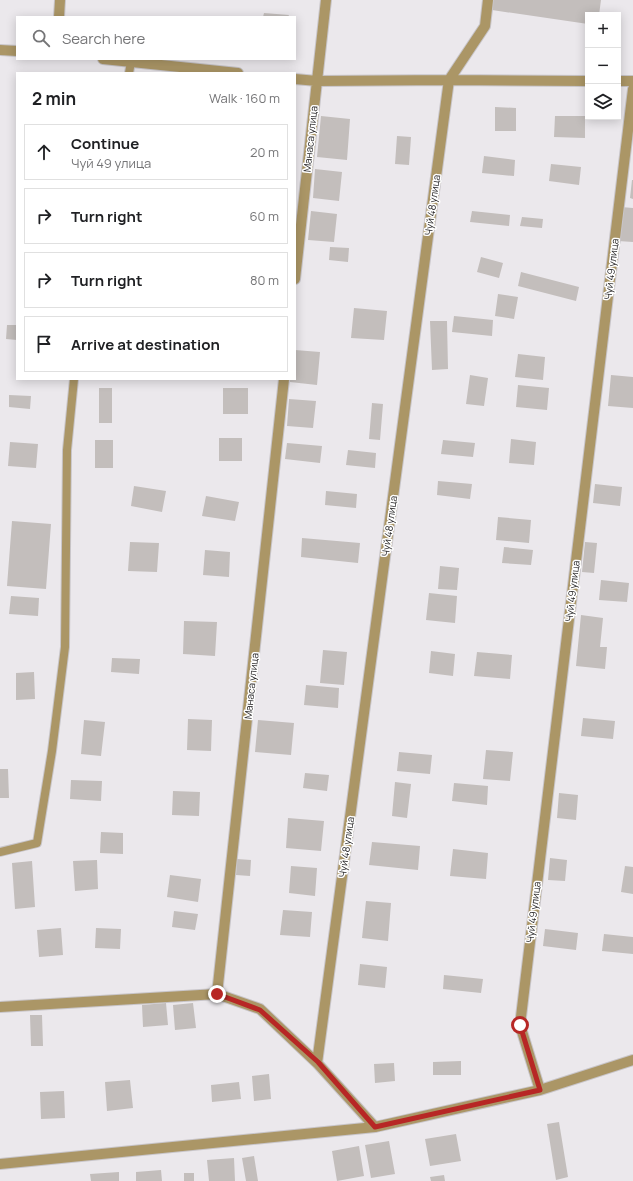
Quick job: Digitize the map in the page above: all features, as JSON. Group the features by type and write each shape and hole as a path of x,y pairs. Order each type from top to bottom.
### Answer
{"street":[{"path":"59,16 60,0"},
{"name":"Манаса улица","path":"296,270 326,0"},
{"name":"Чуй 48 улица","path":"318,1062 449,80 485,26 488,0"},
{"path":"0,50 16,51"},
{"path":"112,60 228,72"},
{"path":"296,79 317,81 585,81"},
{"path":"621,81 633,81"},
{"name":"Чуй 49 улица","path":"540,1090 520,1025 633,89"},
{"name":"Манаса улица","path":"217,994 284,380"},
{"path":"0,1007 217,994 260,1010 318,1062 375,1127"},
{"path":"0,1164 375,1127 540,1090 633,1060"}],"lane":[{"path":"129,72 131,62"},
{"path":"0,852 36,843 52,751 65,648 67,450 74,380"}],"building":[{"path":"493,0 601,0 599,12 585,12 585,24 492,10"},
{"path":"264,13 289,15 288,16 263,16"},
{"path":"495,107 516,108 516,131 495,131"},
{"path":"321,116 350,119 347,160 317,157"},
{"path":"555,116 585,116 585,138 554,137"},
{"path":"397,136 411,137 409,165 395,164"},
{"path":"484,156 515,160 514,176 482,173"},
{"path":"551,164 581,167 579,185 549,181"},
{"path":"315,169 342,172 339,201 313,198"},
{"path":"633,180 633,199 630,198"},
{"path":"621,207 633,208 633,242 618,241"},
{"path":"311,211 337,214 334,242 308,240"},
{"path":"472,211 510,215 509,226 470,222"},
{"path":"522,217 543,219 542,228 520,226"},
{"path":"330,247 349,248 348,262 329,260"},
{"path":"481,257 503,263 499,278 477,272"},
{"path":"521,272 579,287 576,301 518,286"},
{"path":"498,294 518,297 514,319 495,316"},
{"path":"354,308 387,311 384,340 351,338"},
{"path":"454,316 493,320 492,336 452,332"},
{"path":"430,321 447,321 448,369 432,370"},
{"path":"7,325 16,325 16,340 6,339"},
{"path":"296,350 320,352 317,385 290,382 290,380 296,380"},
{"path":"518,354 545,357 543,380 515,377"},
{"path":"470,375 488,378 484,406 466,404"},
{"path":"611,375 633,377 633,408 608,406"},
{"path":"518,385 549,388 547,410 516,407"},
{"path":"99,388 112,388 112,423 99,423"},
{"path":"223,388 248,388 248,414 223,414"},
{"path":"9,395 31,396 30,409 9,407"},
{"path":"289,399 316,401 313,428 287,426"},
{"path":"372,403 383,404 380,440 369,439"},
{"path":"219,438 242,438 242,461 219,461"},
{"path":"511,439 536,442 534,465 509,463"},
{"path":"95,440 113,440 113,468 95,468"},
{"path":"443,440 475,443 473,457 441,454"},
{"path":"10,442 38,444 36,468 8,466"},
{"path":"287,443 322,446 320,463 285,459"},
{"path":"348,450 376,453 375,468 346,465"},
{"path":"438,481 472,484 470,499 437,495"},
{"path":"595,484 622,487 620,506 593,503"},
{"path":"134,486 166,491 162,512 131,506"},
{"path":"326,491 357,494 356,508 325,505"},
{"path":"206,496 239,502 235,521 202,516"},
{"path":"498,517 531,520 529,543 496,540"},
{"path":"12,521 51,524 46,589 7,586"},
{"path":"302,538 360,543 358,563 301,557"},
{"path":"130,542 159,543 157,572 128,571"},
{"path":"585,542 597,543 594,573 582,572"},
{"path":"504,547 533,550 531,565 502,563"},
{"path":"205,550 230,552 229,577 203,575"},
{"path":"440,566 459,568 457,590 438,589"},
{"path":"601,580 629,583 627,602 599,600"},
{"path":"429,593 457,596 455,623 426,620"},
{"path":"11,596 39,598 38,616 9,614"},
{"path":"581,615 603,618 600,647 607,647 605,669 576,666"},
{"path":"184,621 217,622 215,656 183,654"},
{"path":"323,650 347,652 344,685 320,683"},
{"path":"431,651 455,654 453,676 429,673"},
{"path":"477,652 512,655 510,679 474,676"},
{"path":"112,658 140,659 139,674 111,672"},
{"path":"34,672 35,699 16,700 16,673"},
{"path":"306,685 339,688 338,708 304,705"},
{"path":"583,718 615,721 613,739 581,736"},
{"path":"188,719 212,720 211,751 187,750"},
{"path":"84,720 105,722 101,756 81,754"},
{"path":"258,720 294,723 291,755 255,752"},
{"path":"486,750 513,752 510,781 483,779"},
{"path":"399,752 432,755 430,774 397,771"},
{"path":"0,769 8,769 9,798 0,798"},
{"path":"305,773 329,775 327,791 303,788"},
{"path":"71,780 102,781 101,801 70,799"},
{"path":"395,782 411,784 407,818 392,816"},
{"path":"454,783 488,786 487,805 452,801"},
{"path":"173,791 200,792 199,816 172,815"},
{"path":"559,793 578,795 576,820 557,818"},
{"path":"288,818 324,821 321,851 286,848"},
{"path":"101,832 123,833 123,854 100,853"},
{"path":"372,842 420,846 418,870 369,865"},
{"path":"453,849 488,853 486,879 450,876"},
{"path":"550,858 567,860 565,881 548,880"},
{"path":"237,859 251,860 250,876 236,875"},
{"path":"97,860 98,889 75,891 73,861"},
{"path":"32,861 35,907 15,909 12,863"},
{"path":"291,866 317,868 315,896 289,893"},
{"path":"625,866 633,867 633,894 621,892"},
{"path":"170,875 201,879 198,902 167,897"},
{"path":"366,901 391,903 388,941 362,938"},
{"path":"283,910 312,912 310,937 280,935"},
{"path":"174,911 198,914 195,930 172,927"},
{"path":"61,928 63,955 39,957 37,930"},
{"path":"96,928 121,929 120,949 95,948"},
{"path":"545,929 578,933 576,950 543,946"},
{"path":"604,934 633,937 633,954 602,951"},
{"path":"360,964 387,967 385,988 358,985"},
{"path":"444,975 483,979 481,993 443,989"},
{"path":"166,1003 168,1025 143,1027 142,1005"},
{"path":"193,1003 196,1028 175,1030 173,1005"},
{"path":"30,1015 42,1015 43,1046 31,1046"},
{"path":"461,1061 461,1075 433,1075 433,1062"},
{"path":"394,1063 395,1081 375,1083 374,1064"},
{"path":"269,1074 271,1099 254,1101 252,1076"},
{"path":"130,1080 133,1108 107,1111 105,1082"},
{"path":"239,1082 241,1099 212,1102 211,1085"},
{"path":"64,1091 65,1118 41,1119 40,1092"},
{"path":"559,1122 568,1177 556,1180 547,1124"},
{"path":"456,1134 461,1161 430,1166 425,1139"},
{"path":"389,1141 395,1174 371,1178 365,1145"},
{"path":"359,1146 364,1176 337,1181 332,1151"},
{"path":"254,1156 258,1181 246,1181 242,1158"},
{"path":"234,1158 235,1181 209,1181 207,1160"},
{"path":"161,1170 162,1181 136,1181 136,1172"},
{"path":"119,1172 119,1181 91,1181 90,1174"},
{"path":"184,1173 194,1173 194,1181 184,1181"},
{"path":"444,1175 445,1181 431,1181 430,1177"}],"route":[{"path":"217,994 260,1010 318,1062 375,1127 540,1090 520,1025"}]}
